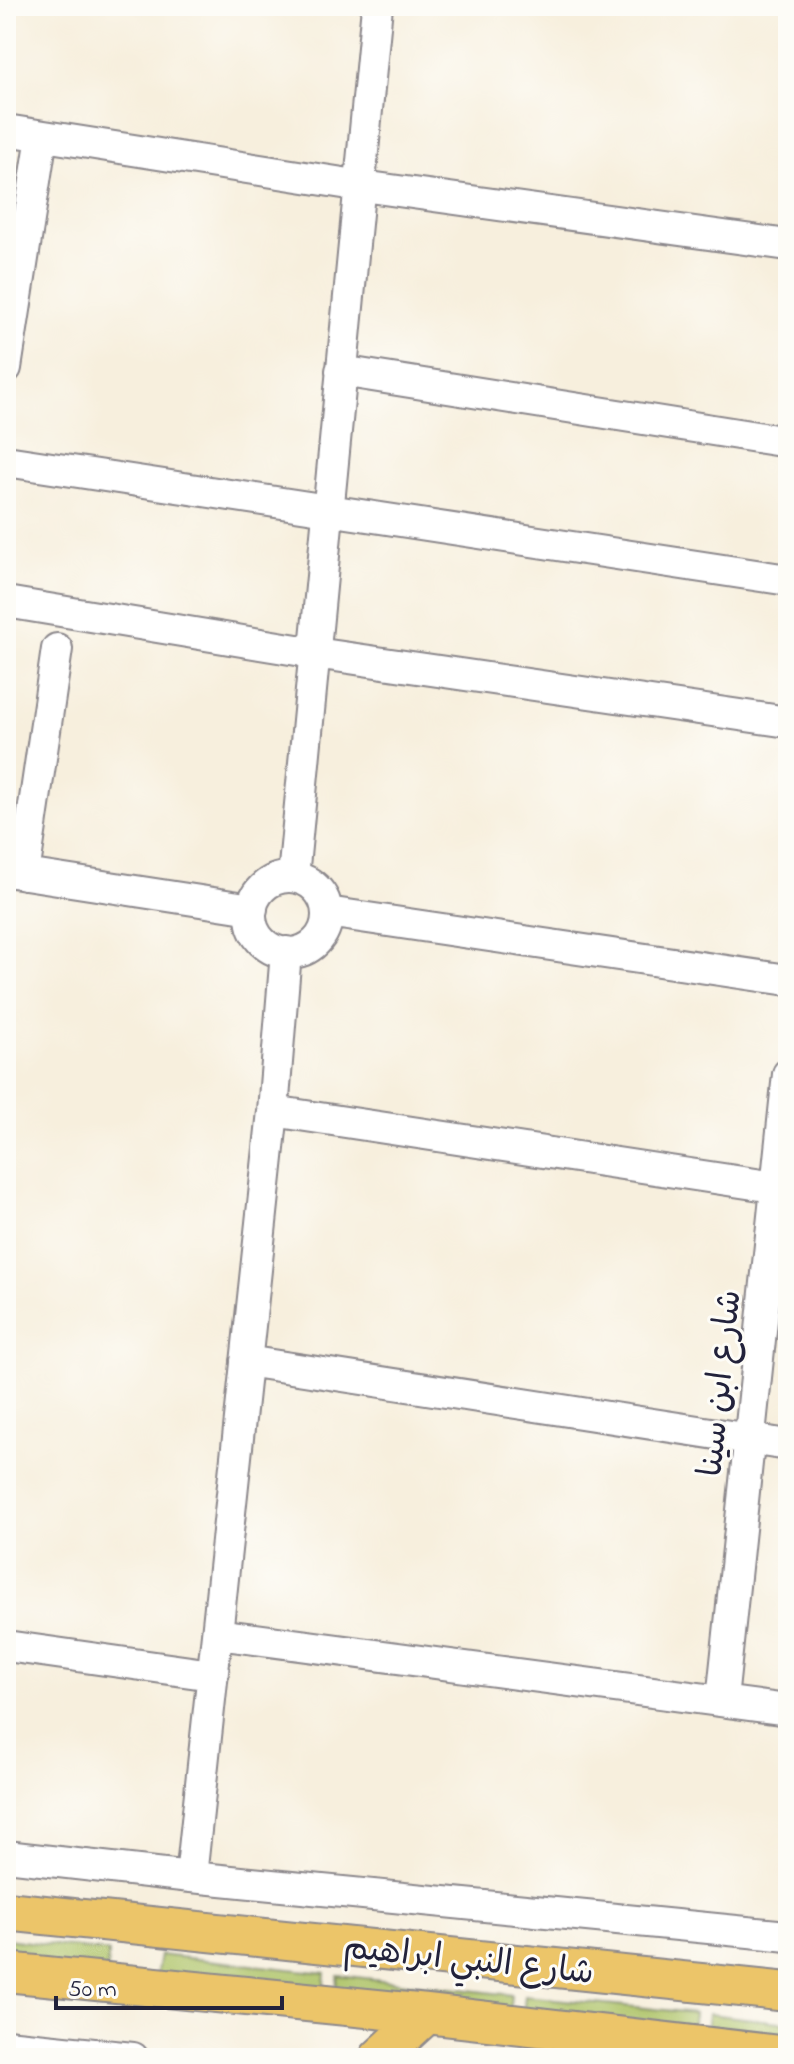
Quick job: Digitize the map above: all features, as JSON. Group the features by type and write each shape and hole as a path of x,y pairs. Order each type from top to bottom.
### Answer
{"main road":[{"name":"شارع النبي ابراهيم","path":"6,1911 788,1992"},
{"name":"شارع النبي ابراهيم","path":"6,1972 427,2014 788,2056"},
{"path":"619,1973 788,1978"},
{"path":"379,2058 427,2014"},
{"path":"614,2036 728,2058"}],"street":[{"path":"293,877 377,6"},
{"path":"6,130 362,186 788,245"},
{"path":"6,368 42,136"},
{"path":"341,371 788,442"},
{"path":"6,461 788,580"},
{"path":"6,602 315,653 788,722"},
{"path":"57,649 15,872 252,909"},
{"path":"293,877 303,879 318,889 327,912 325,928 316,943 301,951 286,952 275,950 261,941 253,926 252,909 264,887 278,879 293,877"},
{"path":"327,912 788,980"},
{"path":"191,1877 273,1111 286,952"},
{"name":"شارع ابن سينا","path":"722,1700 750,1439 782,1188 788,1074"},
{"path":"273,1111 782,1188"},
{"path":"246,1361 788,1445"},
{"path":"217,1634 788,1710"},
{"path":"6,1646 212,1675"},
{"path":"6,1856 788,1936"},
{"path":"6,2045 133,2058"}],"green space":[{"path":"6,1939 108,1952 107,1974 6,1962"},
{"path":"160,1955 325,1973 323,1995 156,1977"},
{"path":"338,1975 511,1995 509,2014 334,1996"},
{"path":"525,1996 694,2013 692,2032 523,2016"},
{"path":"708,2014 788,2023 788,2042 706,2034"}]}
